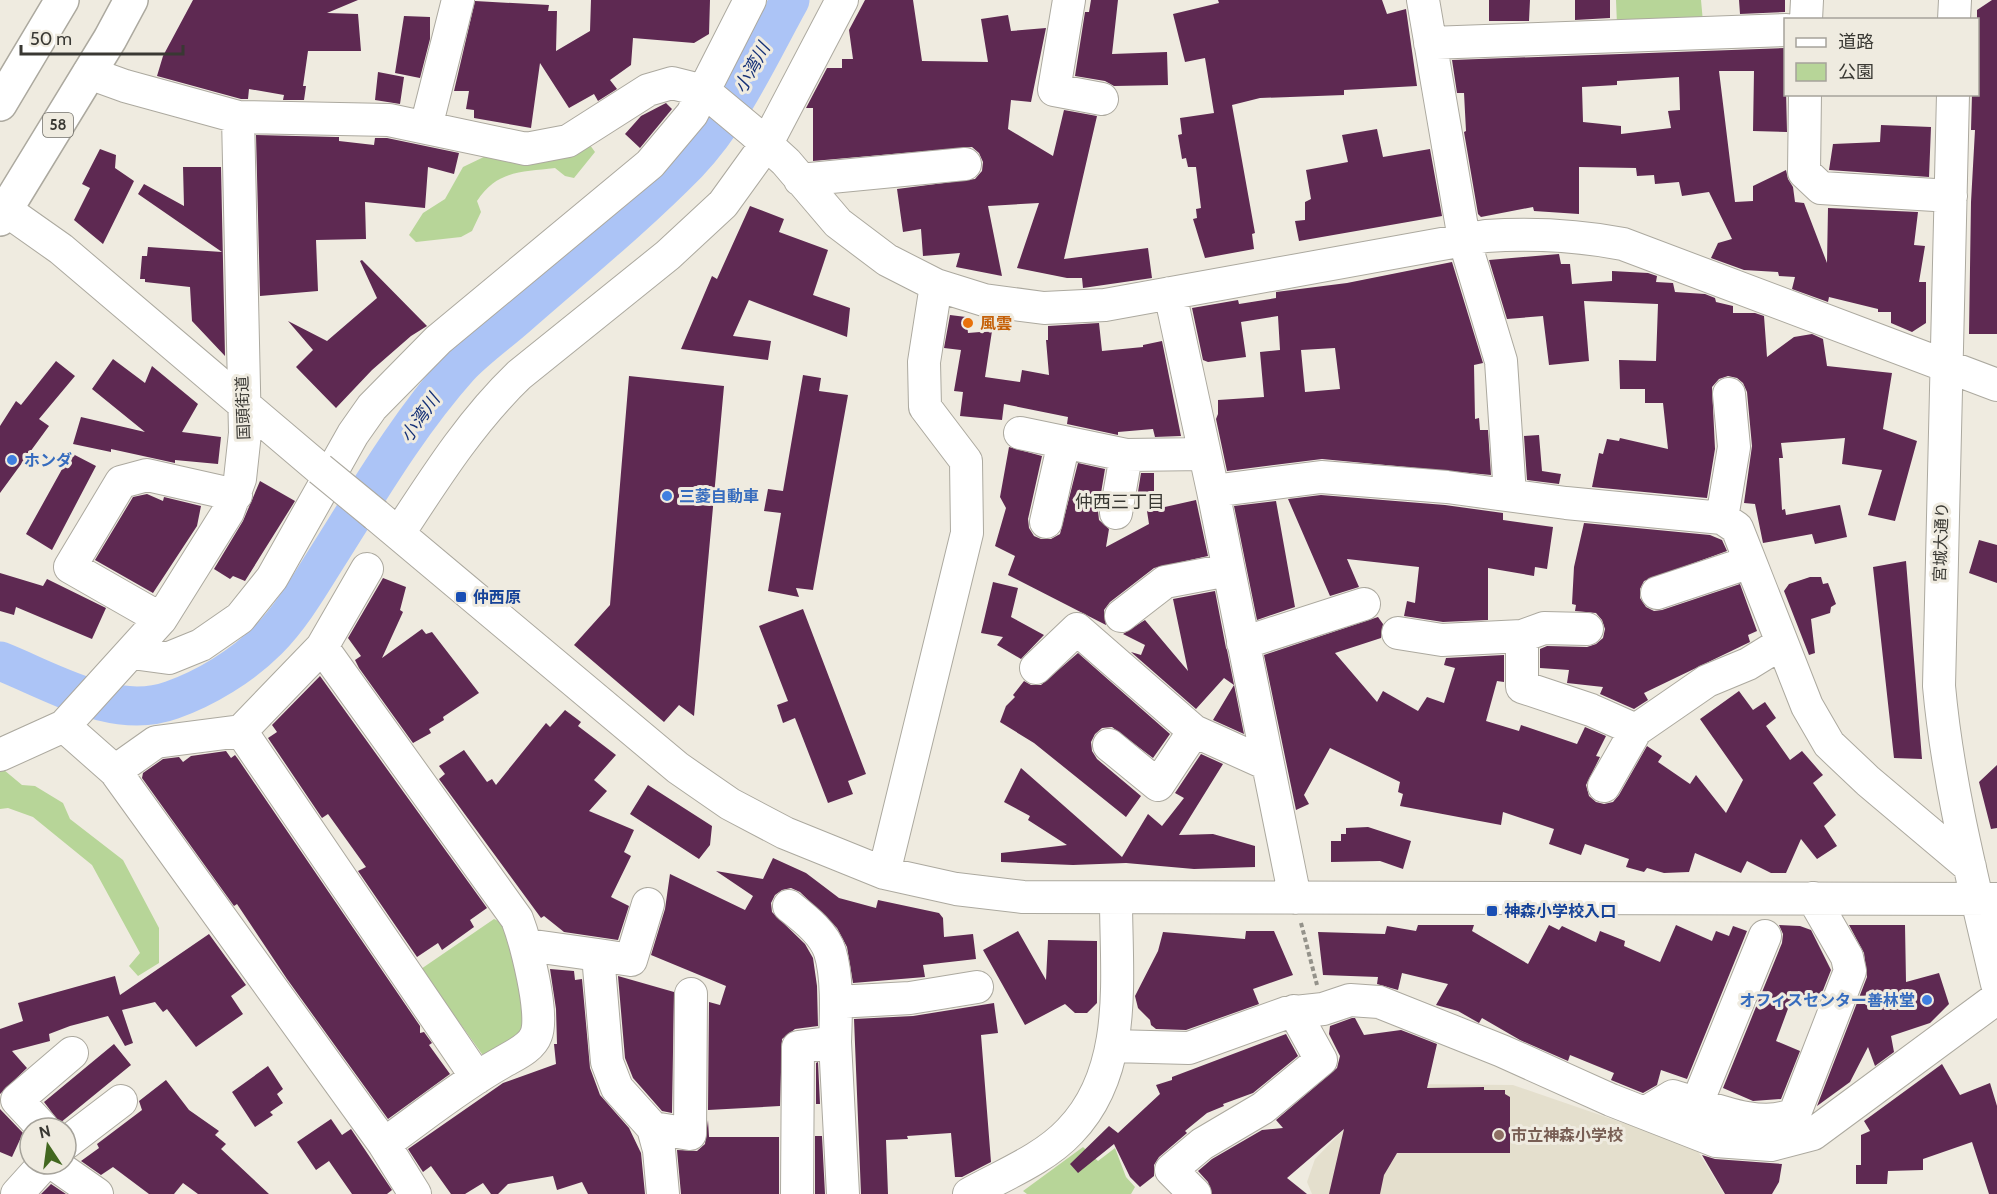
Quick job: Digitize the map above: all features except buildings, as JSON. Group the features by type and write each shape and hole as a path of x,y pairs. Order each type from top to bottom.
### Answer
{"highway":[{"path":"0,104 62,0"},
{"name":"58","path":"2,212 89,73 131,0"}],"street":[{"path":"426,127 458,0"},
{"path":"127,658 169,658 201,645 240,618 272,578 353,434 372,407 438,340 650,164 692,114 750,0"},
{"path":"387,524 449,458 498,396 519,375 700,227 729,197 767,143 842,0"},
{"path":"1069,0 1054,90 1102,99"},
{"path":"1423,0 1464,239 1501,361 1510,495"},
{"path":"1806,18 1807,0"},
{"path":"1954,18 1955,0"},
{"path":"1430,43 1784,30"},
{"path":"89,73 125,86 238,117 388,120 503,146 538,148 568,141 660,85 672,83 704,91 767,143 838,223 886,260 936,285 984,300 1044,308 1105,305 1464,239 1534,233 1579,236 1623,243 1997,385"},
{"path":"1805,96 1804,172 1821,188 1951,196"},
{"name":"宮城大通り","path":"1953,96 1939,686 1946,745 1970,867 1987,899 1997,984"},
{"name":"国頭街道","path":"69,720 161,619 211,542 236,495 243,464 245,405 238,117"},
{"path":"800,180 965,164"},
{"path":"2,212 61,249 678,768 730,804 785,833 884,873 956,888 1023,897 1116,899 1987,899"},
{"path":"884,873 967,533 966,461 925,407 924,362 936,285"},
{"path":"1170,293 1213,491 1295,898"},
{"path":"1722,518 1734,447 1729,394"},
{"path":"1020,433 1126,455 1205,454"},
{"path":"1046,522 1064,442"},
{"path":"1116,513 1126,455"},
{"path":"161,619 70,567 121,482 147,475 236,495"},
{"path":"1213,491 1321,477 1448,487 1722,518 1737,528 1807,706 1829,744 1868,781 1970,867"},
{"path":"1657,593 1750,562"},
{"path":"115,771 156,742 241,731 322,647 367,569"},
{"path":"1121,616 1165,582 1228,570"},
{"path":"1243,643 1364,604"},
{"path":"1398,633 1442,640 1522,636 1544,628 1587,629"},
{"path":"1036,668 1077,629 1194,731 1267,764"},
{"path":"1522,636 1522,687 1591,710 1636,730"},
{"path":"1604,786 1636,730 1707,681 1748,664 1782,643"},
{"path":"322,647 517,919 527,945 538,1019 536,1036 524,1050 477,1078 384,1144"},
{"path":"0,755 69,720 115,771 384,1144 415,1194"},
{"path":"241,731 477,1078"},
{"path":"1109,745 1158,785 1194,731"},
{"path":"1645,1113 1673,1096 1757,1121 1785,1119 1795,1113 1850,971 1847,957 1813,898"},
{"path":"969,1194 1049,1149 1070,1131 1099,1088 1106,1073 1112,1046 1116,987 1116,899"},
{"path":"527,945 631,960 648,904"},
{"path":"789,906 815,928 830,951 836,1002 835,1042 843,1194"},
{"path":"1696,1103 1765,936"},
{"path":"598,955 607,1062 617,1088 653,1128 659,1150 663,1194"},
{"path":"836,1002 910,998 977,987"},
{"path":"653,1128 690,1134 691,994"},
{"path":"1112,1046 1189,1048 1309,1010 1350,1000 1378,1002 1716,1141 1771,1146 1813,1134 1997,998"},
{"path":"1195,1194 1171,1170 1202,1144 1263,1108 1321,1060 1309,1010"},
{"path":"797,1194 798,1047 835,1042"},
{"path":"32,1116 17,1100 72,1053"},
{"path":"78,1134 122,1101"},
{"path":"16,1194 33,1176"},
{"path":"71,1176 97,1194"}],"path":[{"path":"1295,898 1309,1010"}],"shaded area":[{"name":"市立神森小学校","path":"1405,1084 1513,1085 1696,1148 1724,1194 1312,1194 1307,1182 1315,1159 1350,1123"}],"green space":[{"path":"1616,0 1701,0 1703,22 1617,25"},
{"path":"587,141 595,152 574,178 565,176 555,168 511,174 493,183 477,201 481,212 472,231 461,237 416,242 409,235 423,213 445,199 463,167 490,154"},
{"path":"4,770 22,785 35,786 63,803 70,819 123,860 159,928 159,963 138,976 129,966 140,953 92,865 33,817 8,808 0,809 0,772"},
{"path":"494,919 511,927 527,1023 520,1037 510,1047 497,1053 482,1054 421,969"},
{"path":"1083,1147 1098,1161 1115,1148 1126,1177 1135,1187 1131,1194 1027,1194 1023,1191"}],"waterway":[{"name":"小湾川","path":"0,661 84,696 129,706 150,705 185,695 210,683 258,650 295,608 392,455 459,367 626,222 704,145 744,85 790,0"}],"place":[{"name":"風雲","path":"968,323"},
{"name":"ホンダ","path":"12,460"},
{"name":"三菱自動車","path":"667,496"},
{"name":"仲西原","path":"461,597"},
{"name":"神森小学校入口","path":"1492,911"},
{"name":"オフィスセンター善林堂","path":"1927,1000"},
{"name":"市立神森小学校","path":"1499,1135"}],"district":[{"name":"仲西三丁目","path":"1120,502"}]}
